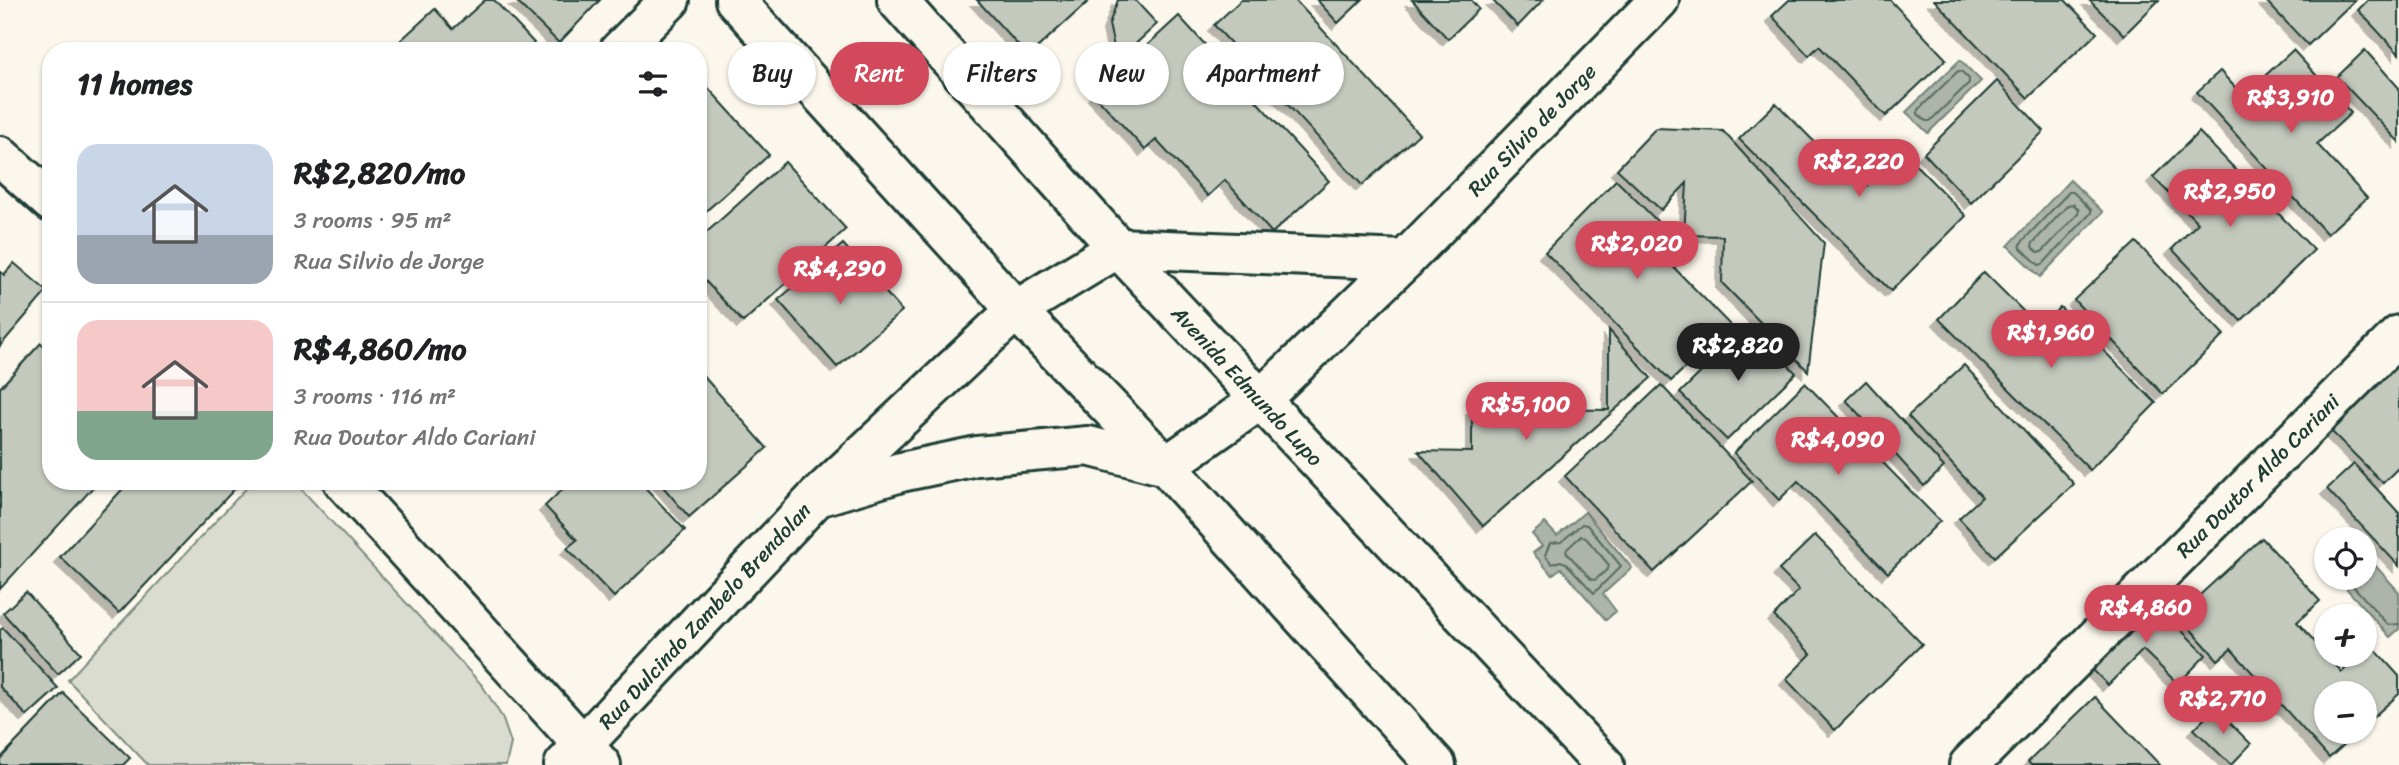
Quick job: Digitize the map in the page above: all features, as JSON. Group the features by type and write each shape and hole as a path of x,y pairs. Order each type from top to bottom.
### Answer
{"street":[{"path":"628,42 670,0"},
{"path":"735,0 1016,310 1166,466 1436,765"},
{"name":"Avenida Edmundo Lupo","path":"897,0 1118,248 1604,765"},
{"name":"Rua Silvio de Jorge","path":"1166,466 1260,400 1405,260 1659,0"},
{"path":"0,156 42,194"},
{"path":"1118,248 1405,260"},
{"name":"Rua Dulcindo Zambelo Brendolan","path":"583,758 817,497 1016,310 1118,248"},
{"name":"Rua Doutor Aldo Cariani","path":"1969,765 2399,335"},
{"name":"Rua Dulcindo Zambelo Brendolan","path":"817,497 901,472 977,456 1088,446 1166,466"},
{"path":"351,490 583,758"}],"shaded area":[{"path":"245,490 302,490 482,685 502,717 511,743 506,765 148,765 68,680"}],"water":[{"path":"1960,60 1981,81 1928,133 1906,112"},
{"path":"2070,180 2103,212 2040,277 2008,246"},
{"path":"1585,512 1632,568 1603,594 1616,611 1606,620 1561,568 1552,575 1533,553 1542,546 1532,534 1545,523 1557,536"},
{"path":"2377,567 2399,592 2399,629 2390,637 2377,623 2377,604 2360,604 2348,590 2377,590"}],"building":[{"path":"485,0 494,0 533,42 399,42 435,9 453,29"},
{"path":"515,0 600,0 558,42"},
{"path":"977,0 1090,0 1044,42 1015,42"},
{"path":"1118,0 1135,0 1157,24 1138,42 1113,42 1109,24"},
{"path":"1241,0 1295,0 1334,42 1230,42 1214,25"},
{"path":"1317,0 1362,0 1338,23"},
{"path":"1412,0 1471,0 1479,9 1448,39"},
{"path":"1492,0 1543,0 1518,26"},
{"path":"1789,0 1890,0 1946,59 1886,116 1819,46 1809,56 1772,16"},
{"path":"1934,0 2065,0 2097,33 2028,98"},
{"path":"2089,0 2159,0 2124,35"},
{"path":"2265,0 2355,0 2308,45"},
{"path":"2368,0 2399,0 2399,54 2358,10"},
{"path":"1179,16 1203,42 1183,42 1183,105 1260,105 1329,181 1272,233 1225,180 1208,196 1156,140 1145,150 1104,105 1169,105 1169,42 1151,42"},
{"path":"2293,50 2351,113 2317,144 2367,198 2327,234 2197,92 2220,71 2243,96"},
{"path":"2365,50 2399,88 2399,142 2337,77"},
{"path":"1344,53 1419,134 1362,185 1288,105 1344,105"},
{"path":"1997,81 2044,131 1971,203 1924,153"},
{"path":"707,87 769,155 707,210"},
{"path":"1776,103 1862,190 1902,151 1966,216 1891,291 1739,139"},
{"path":"1656,128 1723,131 1824,243 1808,371 1722,283 1723,236 1684,235 1687,183 1661,210 1617,169"},
{"path":"2199,132 2314,250 2241,321 2172,249 2198,223 2153,177"},
{"path":"785,162 846,229 743,322 707,283 707,232"},
{"path":"1616,180 1665,229 1650,243 1730,325 1671,381 1545,252"},
{"path":"2136,242 2224,335 2163,394 2074,300"},
{"path":"843,244 902,311 837,367 778,300"},
{"path":"14,263 42,287 42,297 0,346 0,271 4,275"},
{"path":"1984,272 2040,328 2060,307 2156,403 2090,470 1939,319"},
{"path":"1749,325 1796,373 1727,440 1680,393"},
{"path":"1609,330 1651,378 1483,526 1418,451 1472,452 1472,408 1609,410"},
{"path":"42,344 42,490 91,490 0,589 0,388"},
{"path":"2399,349 2399,467 2383,483 2324,424"},
{"path":"1964,365 2074,484 1995,557 1959,518 1982,497 1908,416"},
{"path":"707,380 767,448 689,517 666,490 707,490"},
{"path":"1866,381 1944,467 1924,486 1846,400"},
{"path":"1805,383 1940,521 1888,573 1798,481 1779,500 1734,453"},
{"path":"1661,385 1752,481 1654,572 1565,476"},
{"path":"2354,464 2399,513 2399,566 2377,542 2377,527 2363,527 2327,489"},
{"path":"122,490 234,490 119,613 60,557"},
{"path":"562,490 647,490 685,530 614,597 567,548 577,540 545,506"},
{"path":"1815,535 1922,644 1835,730 1786,679 1811,654 1774,616 1799,590 1779,570"},
{"path":"2262,538 2320,601 2297,622 2314,641 2314,667 2338,667 2342,672 2347,667 2377,667 2377,652 2399,676 2399,694 2377,713 2377,681 2314,681 2314,741 2231,649 2218,660 2178,615"},
{"path":"26,592 81,653 58,674 3,613"},
{"path":"2148,597 2206,655 2178,684 2143,650 2108,685 2084,661"},
{"path":"3,628 58,688 27,716 0,687 0,630"},
{"path":"63,693 130,758 123,765 0,765 0,759"},
{"path":"2095,697 2160,765 2031,765 2028,762"},
{"path":"2215,708 2251,744 2231,765 2194,729"},
{"path":"2316,744 2345,744 2329,758"}]}
